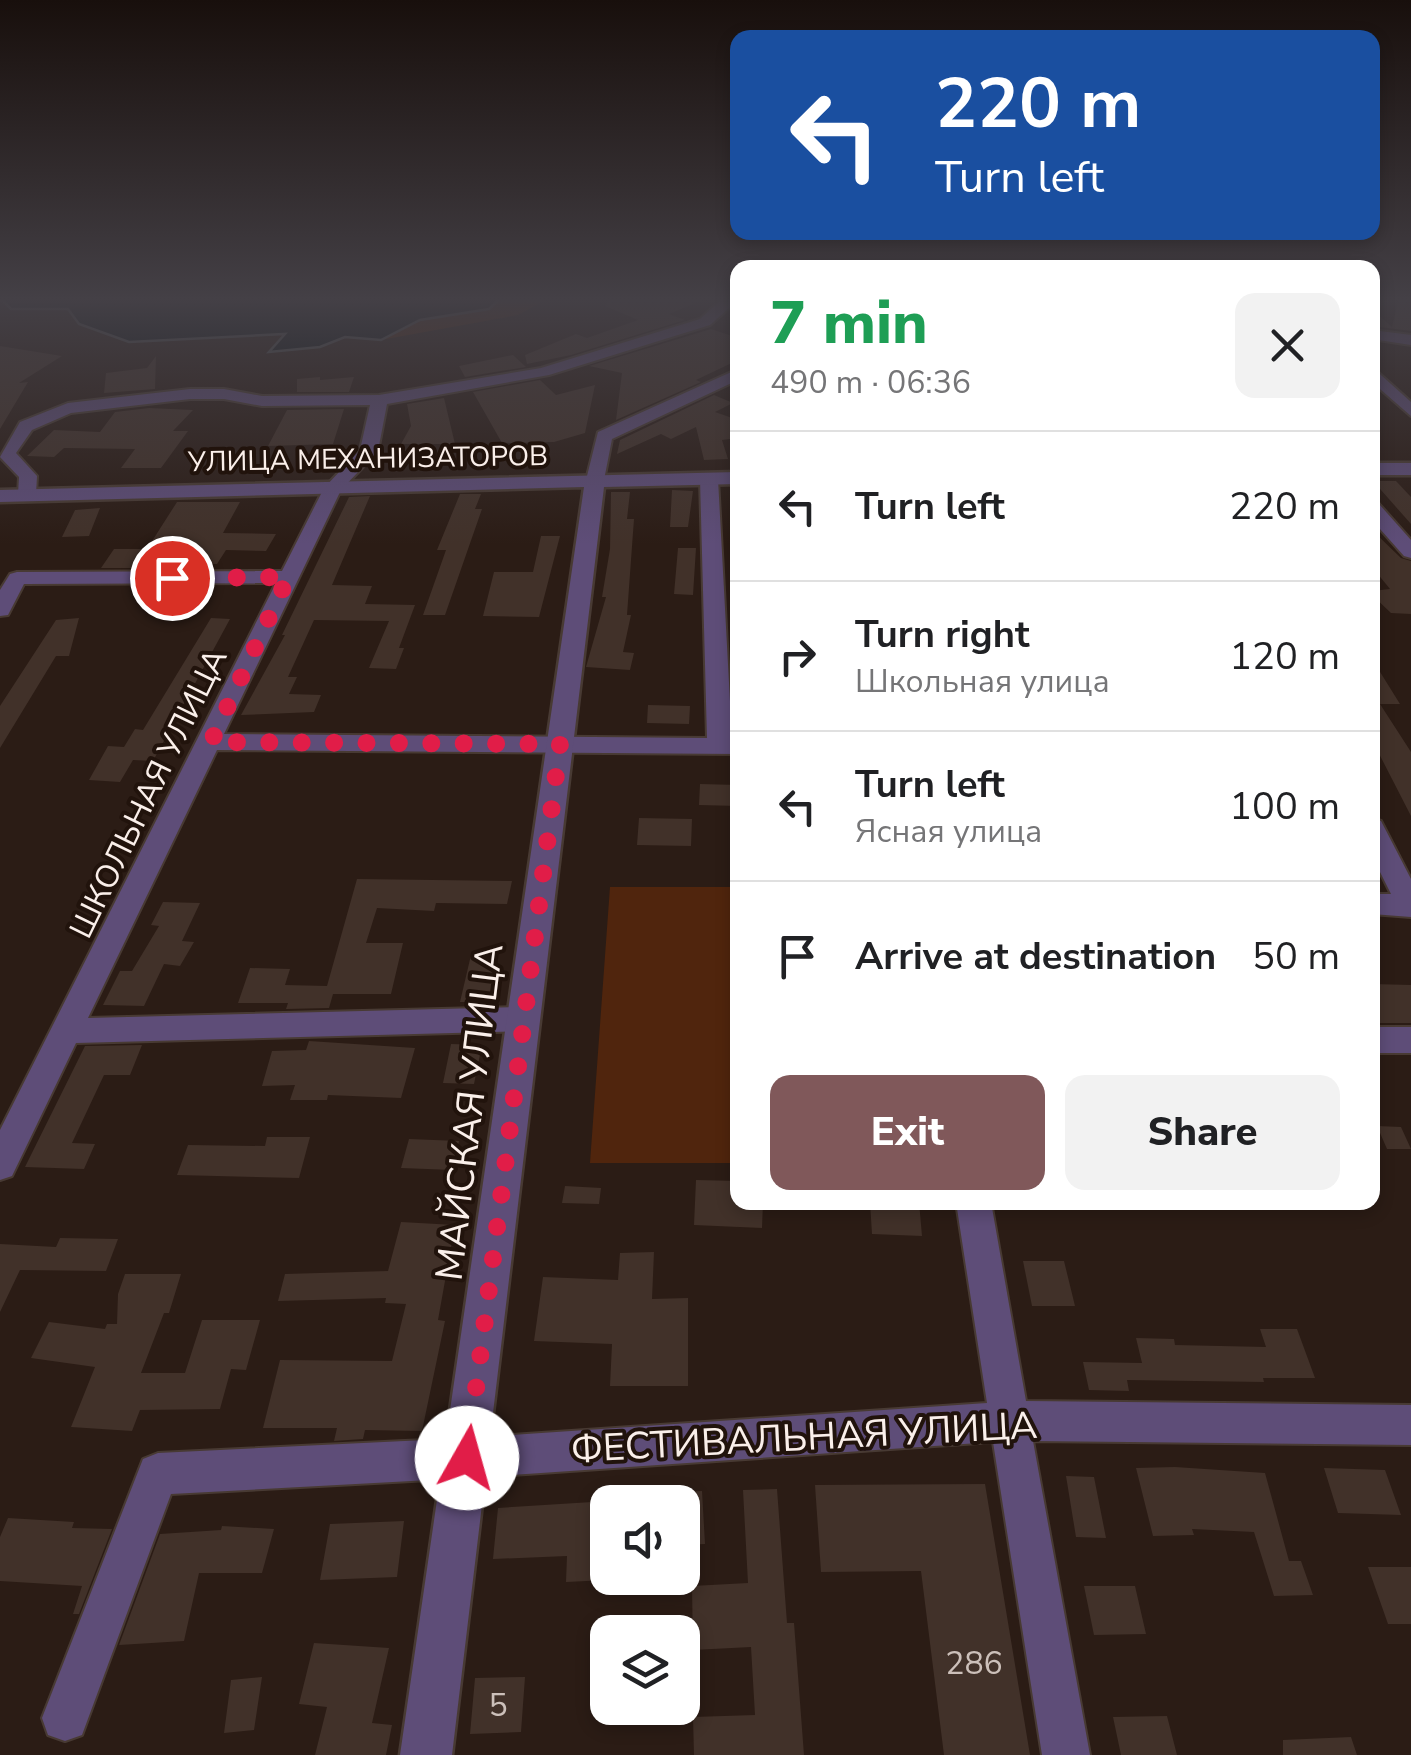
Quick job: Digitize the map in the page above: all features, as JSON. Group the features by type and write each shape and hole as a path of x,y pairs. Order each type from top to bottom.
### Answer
{"street":[{"path":"27,494 28,476 7,454 26,426 68,408 190,394 262,400 379,400 491,380"},
{"path":"595,480 604,436 725,380"},
{"path":"1380,382 1411,412"},
{"name":"ШКОЛЬНАЯ УЛИЦА","path":"0,1166 211,742 332,488 368,451 379,400"},
{"path":"1380,470 1411,469"},
{"name":"УЛИЦА МЕХАНИЗАТОРОВ","path":"0,496 730,478"},
{"path":"211,742 729,746 710,479"},
{"name":"МАЙСКАЯ УЛИЦА","path":"426,1755 595,480"},
{"path":"1380,517 1411,552"},
{"path":"0,610 17,578 288,577"},
{"path":"1380,843 1411,906 1380,904"},
{"path":"68,1032 524,1019"},
{"path":"1380,1040 1411,1040"},
{"path":"974,1210 1066,1755"},
{"name":"ФЕСТИВАЛЬНАЯ УЛИЦА","path":"65,1718 158,1474 467,1458 1010,1421 1411,1425"}],"shaded area":[{"path":"610,887 730,887 730,1163 590,1163"}],"building":[{"path":"0,380 28,382 0,429"},
{"path":"105,380 155,380 155,389 104,393"},
{"path":"297,380 353,380 349,392 297,392"},
{"path":"540,380 556,395 595,385 585,433 554,442 502,443 473,392"},
{"path":"621,380 701,382 616,420"},
{"path":"714,395 730,402 715,412 730,417 730,439 722,440 728,459 704,460 696,427 671,439 661,434 617,454 620,440"},
{"path":"444,398 455,444 401,444 411,426 407,404"},
{"path":"149,408 193,410 173,431 188,431 161,468 121,468 135,449 64,448 54,457 27,456 54,430 100,432 115,412"},
{"path":"344,409 333,444 268,446 287,410"},
{"path":"1380,481 1396,481 1411,497 1411,524 1380,489"},
{"path":"672,490 693,491 688,527 670,527"},
{"path":"611,492 630,492 627,519 634,519 627,615 631,615 623,652 634,653 630,670 586,667 606,597 602,597 610,549"},
{"path":"460,494 481,494 475,509 482,509 445,615 423,615 446,550 437,550"},
{"path":"370,496 332,585 372,586 365,604 415,605 399,648 404,648 396,669 369,668 389,621 314,620 288,677 297,677 289,694 321,695 314,712 241,715 285,635 349,497"},
{"path":"177,502 240,502 223,533 276,534 266,551 226,550 217,564 149,563 147,568 101,568 114,549 147,549"},
{"path":"100,508 89,536 62,537 75,510"},
{"path":"541,536 560,536 539,617 483,616 494,572 533,572"},
{"path":"1380,538 1401,558 1411,561 1411,614 1391,613 1380,603 1380,590 1390,589 1380,577"},
{"path":"678,548 696,548 693,595 674,594"},
{"path":"79,618 69,656 56,656 0,748 0,706 56,620"},
{"path":"211,618 230,619 153,761 133,760 120,782 89,780 108,746 124,747 135,729 143,730"},
{"path":"1380,672 1400,704 1380,704"},
{"path":"1380,704 1411,752 1411,816 1380,756"},
{"path":"648,705 690,706 689,724 647,723"},
{"path":"700,784 730,785 730,806 699,805"},
{"path":"639,818 692,819 691,846 637,845"},
{"path":"357,879 512,881 507,904 436,903 434,911 377,908 366,943 403,943 391,994 333,994 329,1008 286,1009 288,1003 238,1003 250,968 290,969 285,985 327,986"},
{"path":"163,902 200,903 182,941 194,942 180,966 164,964 144,1006 103,1005 120,971 132,971 159,926 151,925"},
{"path":"471,955 497,955 491,1002 460,1002"},
{"path":"1380,984 1411,985 1411,1023 1380,1023"},
{"path":"309,1041 415,1048 401,1098 328,1095 327,1100 290,1100 295,1085 262,1086 272,1051 306,1050"},
{"path":"451,1044 482,1045 474,1084 443,1083"},
{"path":"142,1045 130,1075 104,1075 72,1143 95,1144 84,1169 25,1167 85,1046"},
{"path":"1380,1126 1401,1127 1411,1149 1387,1149"},
{"path":"267,1137 310,1137 299,1178 177,1175 188,1145 265,1146"},
{"path":"409,1139 459,1141 453,1170 401,1168"},
{"path":"696,1180 730,1181 730,1210 763,1210 762,1228 694,1225"},
{"path":"565,1186 601,1188 599,1204 562,1203"},
{"path":"870,1210 920,1210 922,1236 872,1234"},
{"path":"401,1222 455,1225 438,1320 445,1321 422,1431 365,1430 363,1439 334,1441 337,1428 263,1428 280,1360 392,1361 406,1304 385,1303 386,1298 278,1301 285,1274 388,1271"},
{"path":"60,1238 118,1239 106,1271 20,1270 0,1312 0,1244 56,1247"},
{"path":"654,1252 652,1299 688,1298 688,1386 610,1386 612,1344 534,1341 543,1277 618,1280 620,1253"},
{"path":"1023,1261 1064,1261 1075,1306 1032,1306"},
{"path":"125,1274 181,1274 169,1313 164,1313 141,1373 185,1373 202,1320 260,1320 246,1370 231,1369 220,1409 140,1410 132,1431 71,1427 95,1367 31,1358 49,1322 105,1329 107,1324 117,1324 118,1294"},
{"path":"1260,1329 1297,1329 1315,1378 1263,1378 1264,1382 1127,1380 1129,1391 1089,1390 1083,1362 1142,1363 1136,1338 1174,1339 1175,1345 1266,1347"},
{"path":"1136,1468 1265,1473 1289,1561 1301,1561 1313,1595 1274,1596 1254,1532 1192,1529 1194,1535 1153,1536"},
{"path":"1324,1468 1385,1470 1401,1515 1338,1513"},
{"path":"1066,1476 1094,1477 1106,1538 1076,1537"},
{"path":"985,1484 1030,1755 944,1755 921,1571 821,1572 815,1485"},
{"path":"777,1489 787,1623 794,1623 804,1755 694,1755 693,1725 700,1725 700,1717 755,1715 751,1647 700,1650 700,1615 692,1615 692,1595 700,1595 700,1586 748,1583 743,1490"},
{"path":"702,1491 705,1544 700,1544"},
{"path":"590,1502 590,1581 566,1582 567,1556 493,1559 498,1508"},
{"path":"8,1518 74,1522 72,1528 112,1529 79,1614 73,1614 82,1586 0,1581 0,1537"},
{"path":"404,1521 397,1577 320,1580 330,1524"},
{"path":"222,1526 274,1529 262,1573 199,1573 184,1641 119,1645 160,1534 221,1530"},
{"path":"1368,1567 1411,1567 1411,1624 1388,1624"},
{"path":"1084,1586 1135,1586 1146,1634 1094,1635"},
{"path":"314,1643 389,1648 372,1723 392,1725 386,1755 315,1755 327,1707 299,1704"},
{"path":"262,1677 254,1730 224,1733 231,1680"},
{"path":"525,1677 521,1732 470,1734 475,1678"},
{"path":"1167,1716 1177,1755 1121,1755 1113,1717"},
{"path":"1351,1737 1357,1755 1283,1755 1283,1740"}],"route":[{"path":"172,578 288,577 211,742 560,744 467,1458"}]}
